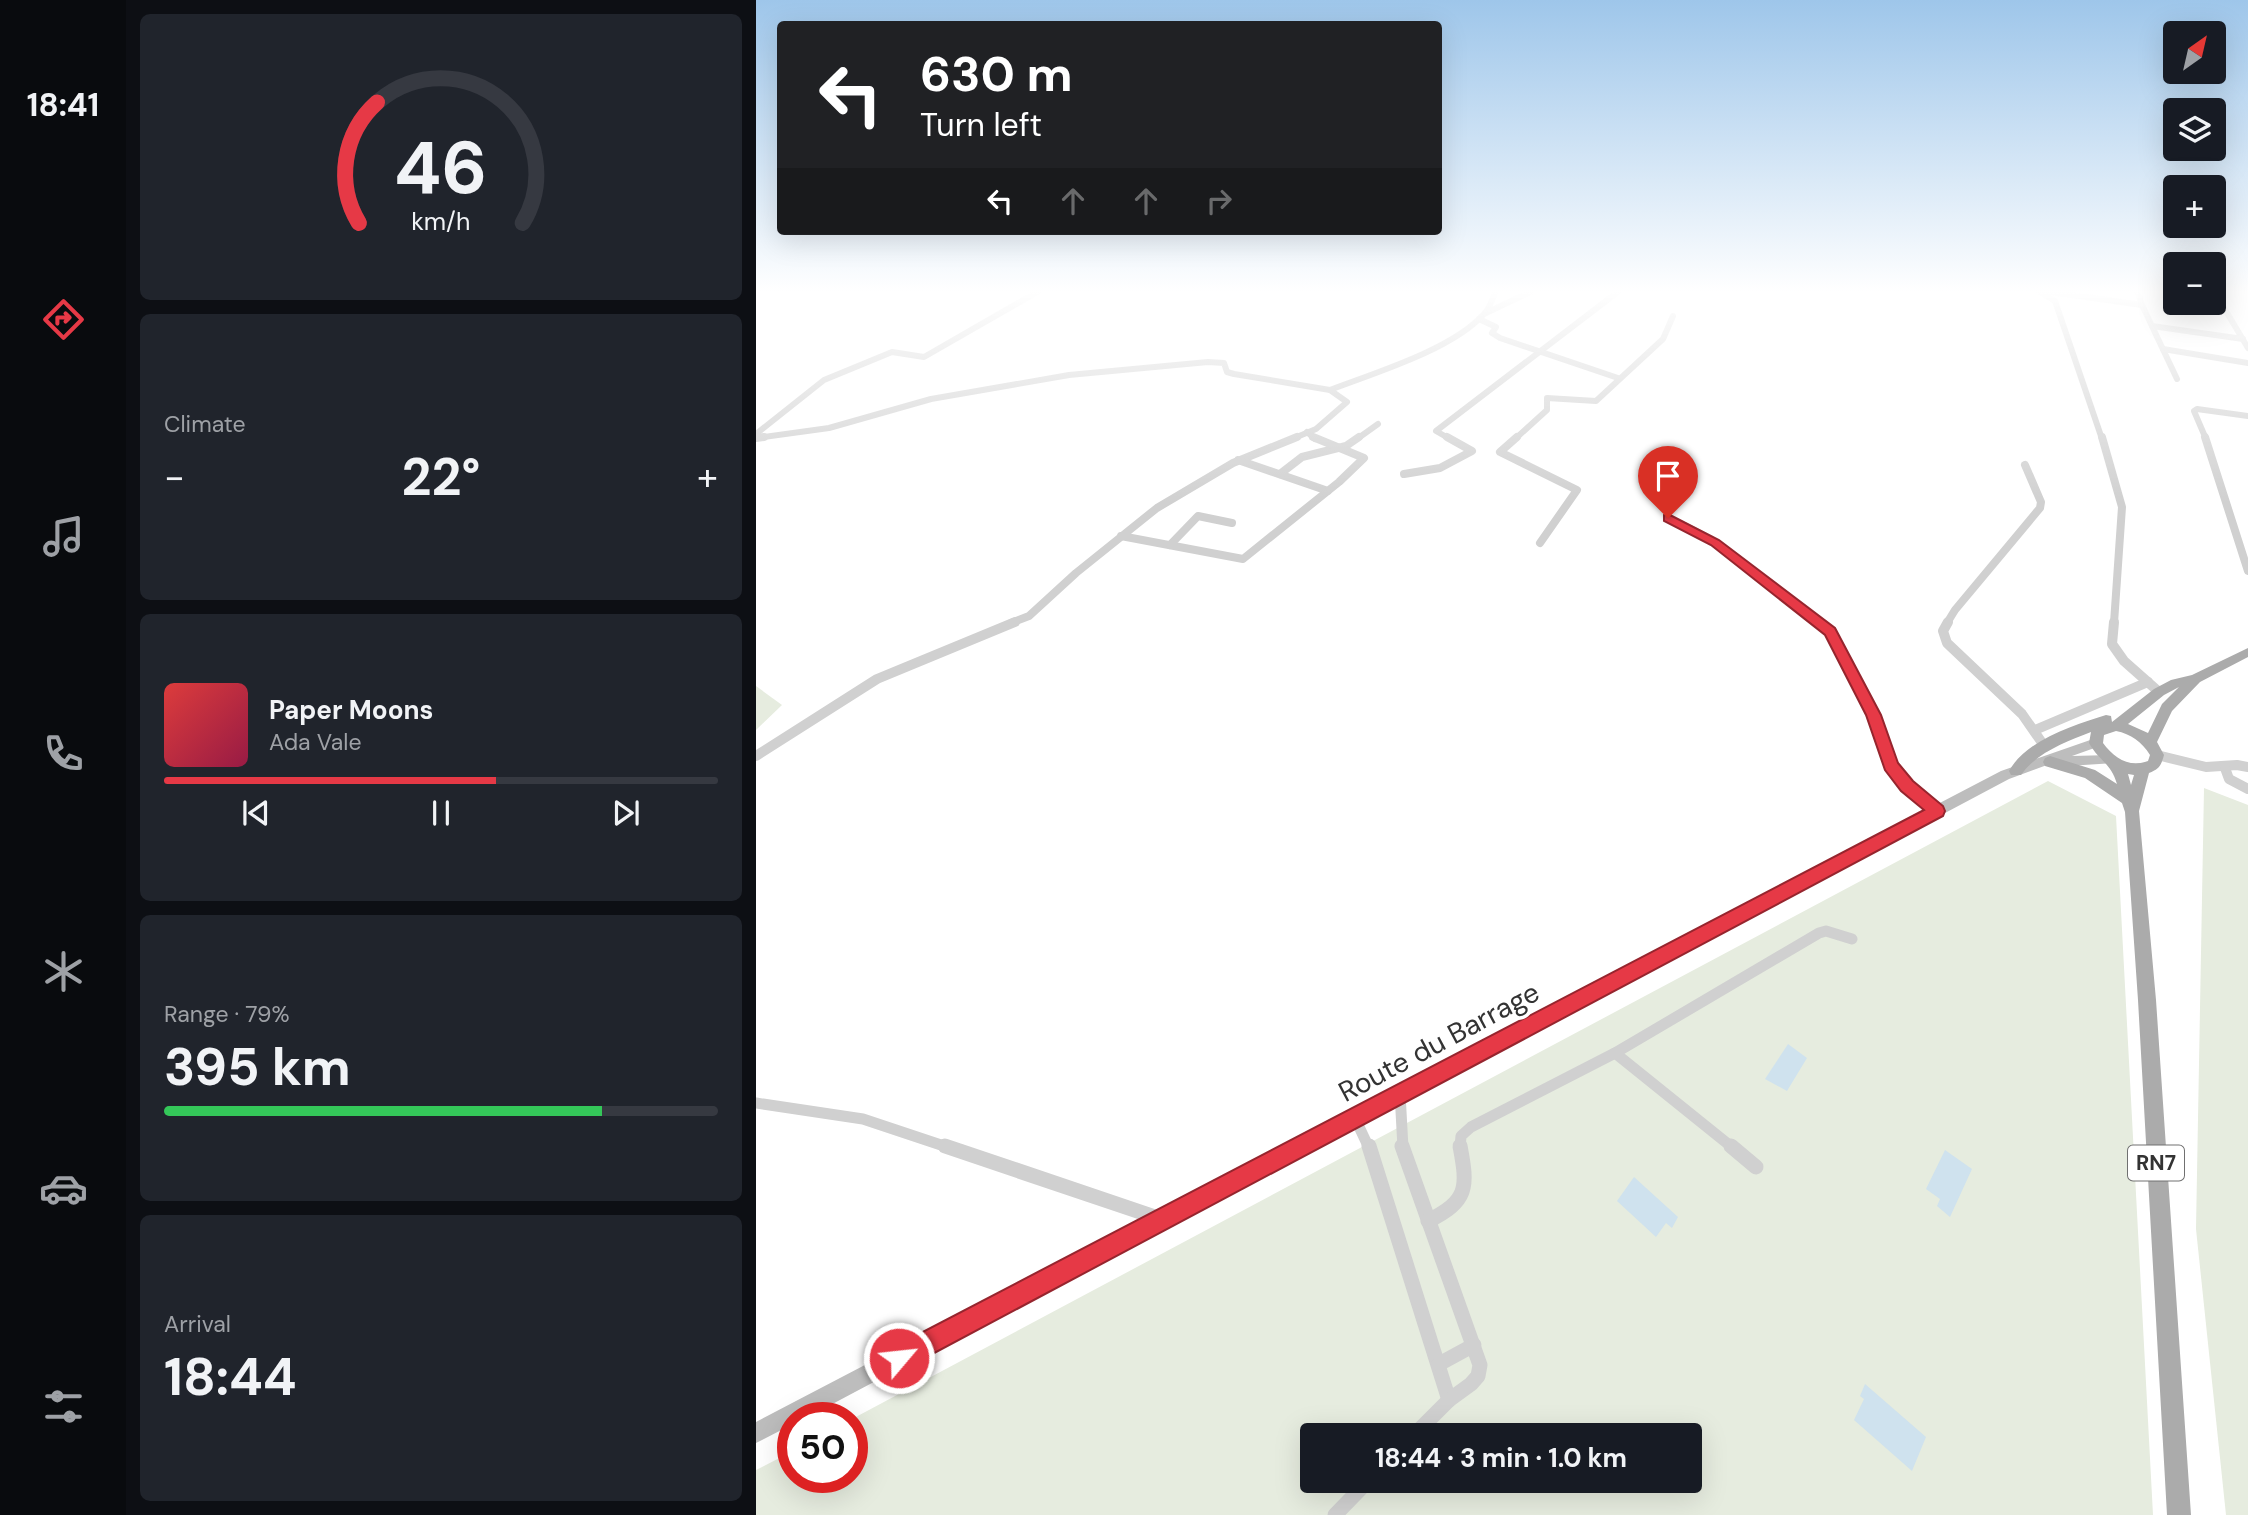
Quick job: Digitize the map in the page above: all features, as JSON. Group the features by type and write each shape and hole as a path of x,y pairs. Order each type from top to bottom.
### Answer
{"main road":[{"path":"2116,726 2159,692 2195,679 2248,652"},
{"path":"2115,762 2143,769 2154,765 2153,749 2166,708 2195,679"},
{"path":"2016,771 2019,763 2045,747 2145,702"},
{"path":"2096,743 2097,733 2101,729 2116,726 2134,731 2153,749"},
{"name":"Route du Barrage","path":"756,1433 1937,811 2016,771 2096,743"},
{"name":"RN7","path":"2096,743 2115,762 2130,806 2147,1000 2179,1515"},
{"name":"Route du Barrage","path":"2044,763 2115,762"},
{"path":"2044,763 2090,774 2130,806"},
{"name":"RN7","path":"2130,806 2143,769"}],"street":[{"path":"756,436 831,376 867,362"},
{"path":"756,436 841,425 943,397 1095,371 1172,365 1221,362 1226,365 1227,372 1330,390 1346,399 1345,405 1325,423 1238,460 1157,508 1076,573 1029,616 877,679 756,756"},
{"path":"1330,390 1399,362"},
{"path":"1404,474 1440,468 1472,450 1436,431 1526,362"},
{"path":"1572,362 1618,377"},
{"path":"1540,543 1577,490 1500,453 1547,410 1547,398 1596,401 1636,362"},
{"path":"2076,362 2122,507 2112,644 2123,661 2159,692"},
{"path":"2169,362 2177,379"},
{"path":"2225,362 2248,365"},
{"path":"2248,416 2197,408 2194,411 2213,454 2248,571"},
{"path":"1280,474 1301,457 1339,448 1378,424"},
{"path":"1121,536 1243,559 1328,491 1363,458 1315,439 1307,432"},
{"path":"1238,460 1328,491"},
{"path":"2025,465 2041,502 2040,508 1990,571 1967,594 1946,626 1944,636 1947,643 2035,730 2045,747"},
{"path":"1170,545 1198,516 1231,523"},
{"path":"1668,518 1715,542 1830,632 1874,715 1891,765 1907,786 1937,811"},
{"path":"2035,730 2148,682"},
{"path":"2153,749 2226,772 2234,783 2248,789"},
{"path":"2226,772 2231,764 2246,762"},
{"path":"1428,1221 1451,1209 1461,1198 1467,1184 1460,1143 1464,1132 1615,1053 1819,933 1833,932 1852,939"},
{"path":"1615,1053 1756,1167"},
{"path":"1400,1093 1401,1143 1479,1365 1478,1376 1471,1384 1449,1400 1426,1423"},
{"path":"756,1103 863,1119 1161,1219"},
{"path":"1354,1116 1368,1144 1449,1400"},
{"path":"1438,1364 1474,1345"},
{"path":"1335,1515 1356,1493"}],"shaded area":[{"path":"756,686 782,705 756,730"},
{"path":"2048,781 2116,816 2153,1515 756,1515 756,1470 777,1459 777,1493 868,1493 868,1410"},
{"path":"2204,788 2248,805 2248,1515 2226,1515 2196,1229"}],"water":[{"path":"1788,1044 1807,1058 1787,1091 1765,1079"},
{"path":"1945,1150 1972,1169 1950,1217 1937,1206 1940,1199 1926,1189"},
{"path":"1634,1177 1678,1217 1672,1228 1666,1223 1656,1237 1617,1201"},
{"path":"1865,1384 1926,1437 1912,1471 1854,1420 1864,1399 1860,1396"}],"route":[{"path":"899,1358 1937,811 1907,786 1891,765 1874,715 1830,632 1715,542 1668,518"}]}
